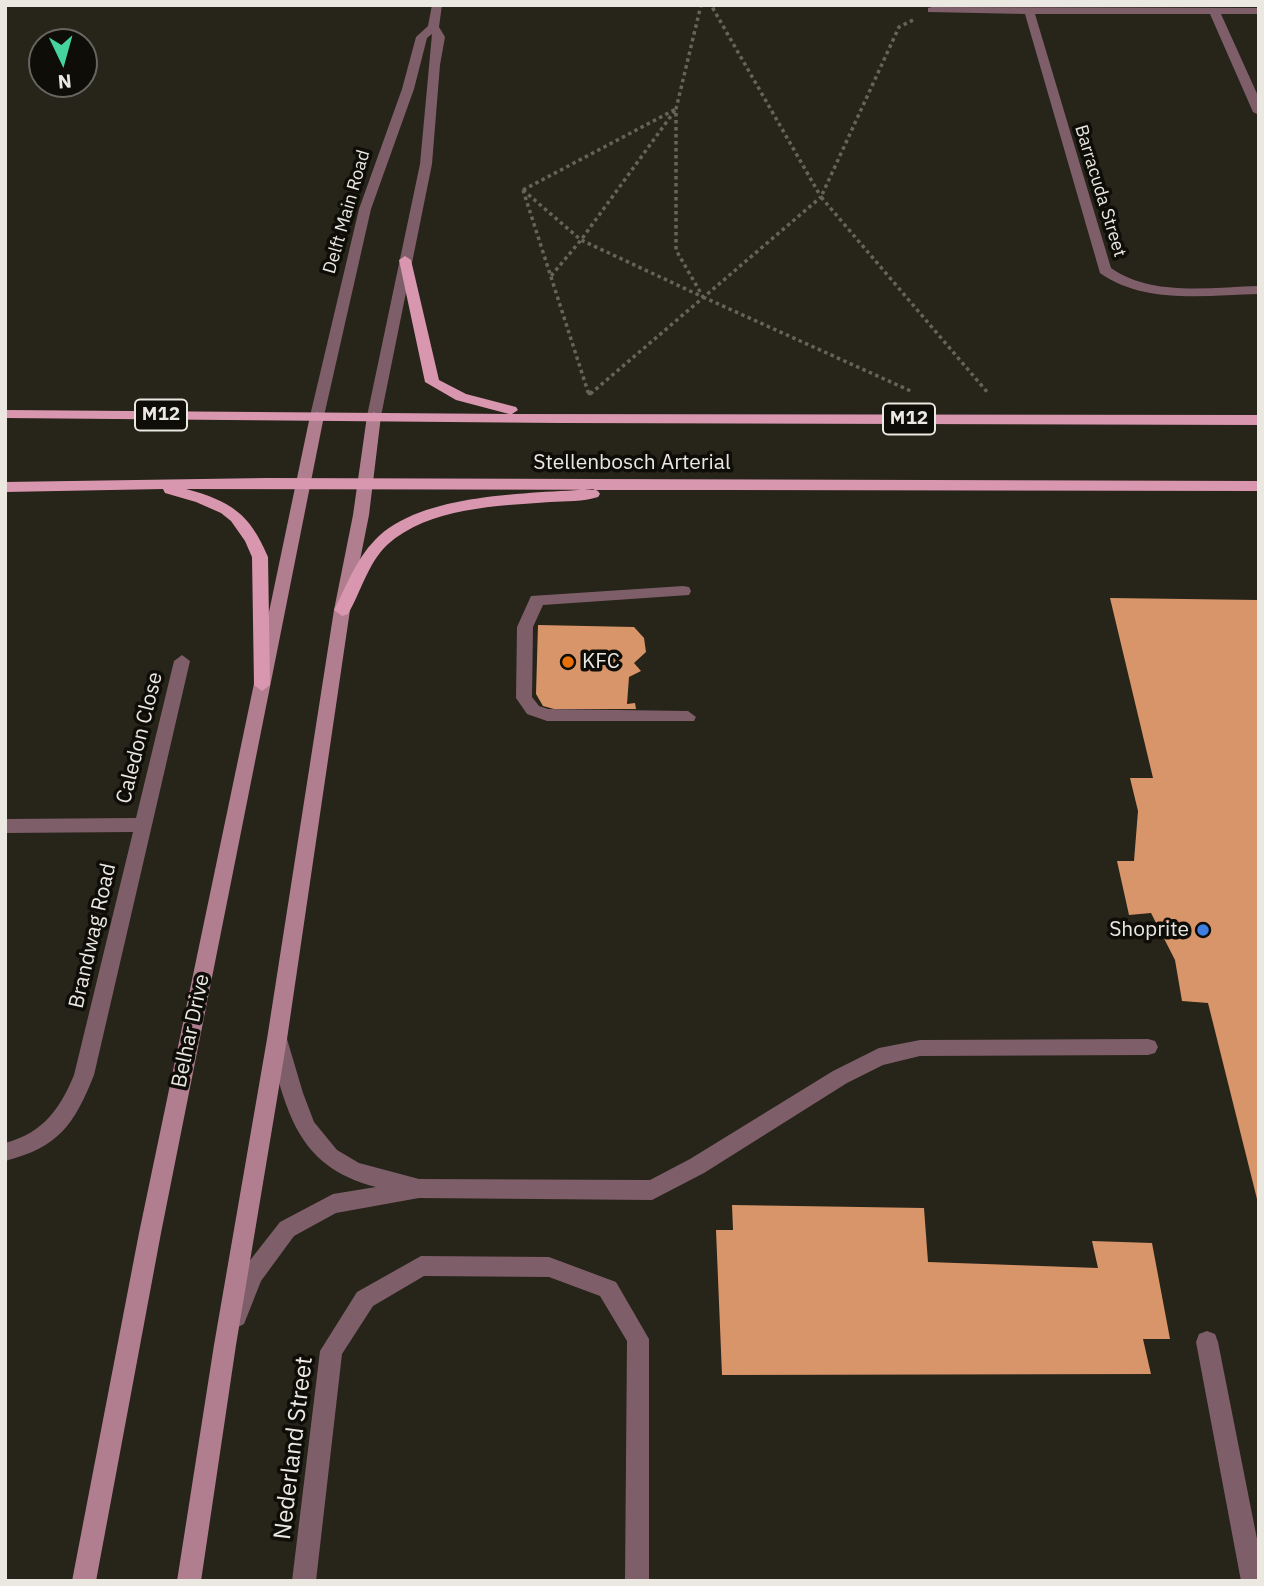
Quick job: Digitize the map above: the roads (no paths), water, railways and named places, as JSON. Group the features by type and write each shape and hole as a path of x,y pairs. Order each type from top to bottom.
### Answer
{"main road":[{"path":"405,260 432,382 461,397 560,419"},
{"name":"M12","path":"5,414 317,416"},
{"name":"Stellenbosch Arterial","path":"317,416 1259,420"},
{"name":"Belhar Drive","path":"84,1581 150,1233 317,416"},
{"path":"189,1581 225,1345 277,1039 342,610 366,483 374,416"},
{"path":"141,483 221,505 233,512 247,527 260,557 262,685"},
{"name":"Stellenbosch Arterial","path":"5,487 141,483 1259,486"},
{"path":"342,610 376,548 396,529 415,519 471,506 683,484"}],"street":[{"name":"Delft Main Road","path":"317,416 365,209 408,89 422,37 433,27 437,5"},
{"path":"932,10 1259,11"},
{"name":"Barracuda Street","path":"1029,10 1105,270 1120,282 1147,290 1259,290"},
{"path":"1214,11 1259,112"},
{"name":"Delft Main Road","path":"374,416 429,143 434,65 439,37 433,27"},
{"path":"683,591 537,600 525,627 524,698 533,710 547,715 688,717"},
{"name":"Caledon Close","path":"142,825 182,661"},
{"path":"5,826 142,825"},
{"name":"Brandwag Road","path":"5,1152 28,1147 55,1130 71,1107 85,1075 142,825"},
{"path":"277,1039 303,1122 320,1149 346,1167 419,1188"},
{"path":"225,1345 252,1275 287,1228 333,1204 419,1188 652,1190 697,1166 840,1077 879,1057 920,1048 1148,1047"},
{"name":"Nederland Street","path":"304,1581 331,1351 365,1299 421,1266 549,1267 607,1289 638,1339 637,1581"},
{"path":"1208,1342 1254,1581"}],"place":[{"name":"KFC","path":"568,662"},
{"name":"Shoprite","path":"1203,930"}]}
